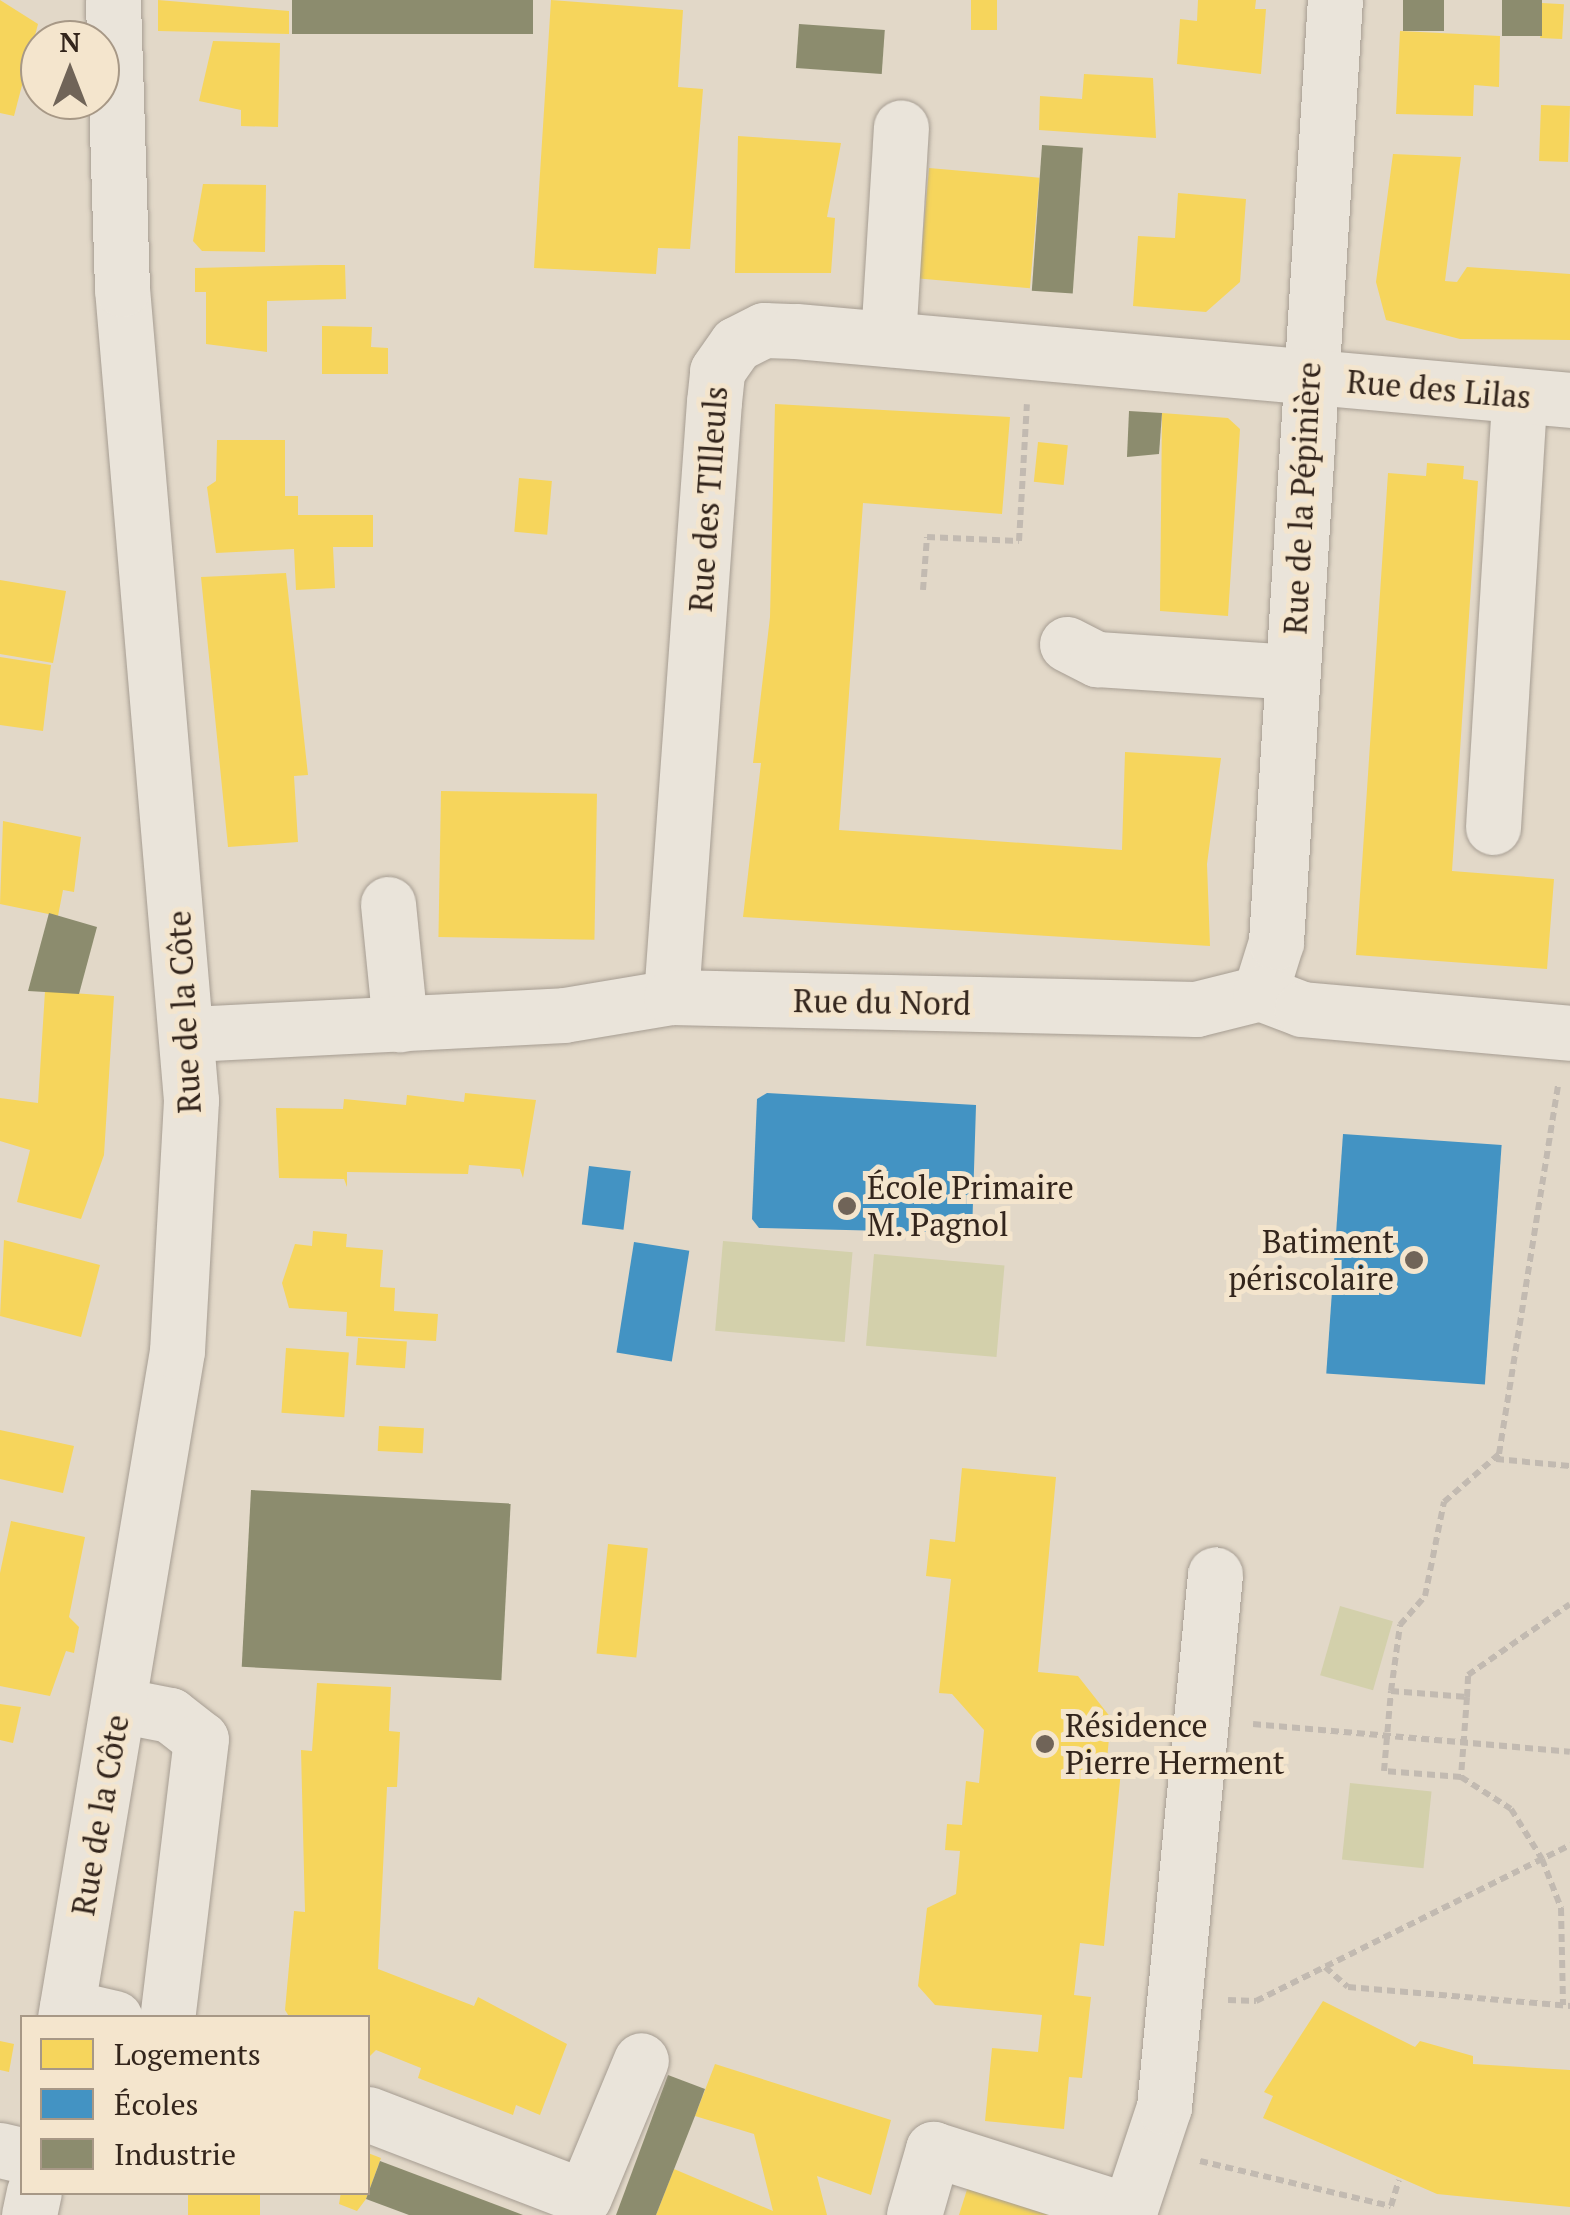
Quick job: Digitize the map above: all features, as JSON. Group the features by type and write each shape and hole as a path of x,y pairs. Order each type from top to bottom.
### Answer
{"street":[{"name":"Rue de la Côte","path":"82,2014 119,1705 177,1351 191,1034 122,289 113,0"},
{"name":"Rue de la Pépinière","path":"1260,993 1276,942 1335,0"},
{"path":"888,340 901,127"},
{"name":"Rue des TIlleuls","path":"671,997 718,370 736,344 764,330 1309,378"},
{"name":"Rue des Lilas","path":"1309,378 1544,398"},
{"path":"1493,826 1544,398"},
{"path":"1068,644 1097,659 1292,672"},
{"path":"388,904 400,1024"},
{"name":"Rue du Nord","path":"191,1034 640,1009 671,997 1196,1009 1260,993"},
{"path":"1260,993 1302,1009 1568,1033"},
{"path":"914,2215 933,2149 1136,2191 1175,1998 1215,1574"},
{"path":"119,1705 170,1715 201,1740 167,2015"},
{"path":"370,2115 584,2197 641,2060"}],"path":[{"path":"923,590 927,537 1019,541 1030,353"},
{"path":"1325,1966 1348,1987 1567,2006 1560,1908 1542,1859 1512,1809 1461,1777 1384,1772 1400,1625 1425,1596 1444,1502 1494,1458 1568,1033"},
{"path":"1494,1458 1570,1466"},
{"path":"1461,1777 1468,1675 1570,1604"},
{"path":"1390,1690 1467,1696"},
{"path":"1201,1719 1570,1752"},
{"path":"1175,1998 1256,2001 1570,1845"},
{"path":"1136,2191 1390,2206 1399,2180"}],"shaded area":[{"path":"723,1241 853,1252 845,1342 715,1331"},
{"path":"874,1254 1005,1265 996,1357 866,1346"},
{"path":"1340,1606 1393,1621 1373,1690 1320,1675"},
{"path":"1350,1783 1432,1792 1424,1868 1342,1860"}],"building: Logements":[{"path":"0,0 32,20 20,20 20,93 14,116 0,113"},
{"path":"158,0 289,11 289,34 158,31"},
{"path":"551,0 683,10 678,87 703,89 690,249 658,248 656,274 534,268"},
{"path":"971,0 997,0 997,30 971,30"},
{"path":"1198,0 1256,0 1255,9 1266,9 1261,74 1177,64 1180,19 1197,21"},
{"path":"1542,3 1564,4 1562,39 1540,38"},
{"path":"1400,31 1500,36 1499,87 1474,85 1473,116 1396,114"},
{"path":"213,41 280,43 278,127 241,126 241,110 199,101"},
{"path":"1084,74 1153,78 1156,138 1039,130 1040,96 1082,99"},
{"path":"1541,105 1570,106 1568,162 1539,161"},
{"path":"738,136 841,143 827,217 835,218 831,273 735,273"},
{"path":"1393,154 1461,157 1445,281 1457,282 1467,267 1570,274 1570,340 1460,339 1386,320 1376,282"},
{"path":"929,168 1040,178 1030,288 919,279"},
{"path":"203,184 266,185 265,252 202,251 193,241"},
{"path":"1178,193 1246,199 1240,282 1206,312 1133,306 1138,236 1175,238"},
{"path":"345,265 346,299 267,301 267,352 206,344 206,292 195,292 195,268"},
{"path":"322,326 372,327 371,347 388,348 388,374 322,374"},
{"path":"775,404 1010,417 1002,514 863,503 839,830 1122,850 1125,752 1221,758 1207,864 1210,946 743,917 761,763 753,763 770,617"},
{"path":"1162,413 1228,418 1240,429 1228,616 1160,611"},
{"path":"217,440 285,440 285,496 298,496 298,515 373,515 373,547 333,547 335,588 296,590 294,549 216,553 207,487 216,481"},
{"path":"1038,442 1068,445 1064,485 1034,482"},
{"path":"1427,463 1464,466 1463,479 1478,481 1452,871 1554,879 1547,969 1356,955 1388,473 1426,476"},
{"path":"519,478 552,481 547,535 514,532"},
{"path":"286,573 308,775 294,776 298,842 228,847 201,577"},
{"path":"0,580 66,591 53,663 0,654"},
{"path":"0,657 51,665 43,731 0,725"},
{"path":"441,791 597,794 594,940 438,937"},
{"path":"3,821 81,837 74,892 63,890 58,916 0,904"},
{"path":"45,991 114,996 104,1155 81,1219 17,1202 30,1150 0,1141 0,1098 38,1103"},
{"path":"465,1093 536,1100 523,1178 520,1169 469,1165 468,1174 347,1172 347,1187 344,1179 279,1178 276,1108 343,1109 344,1099 406,1105 407,1095 464,1102"},
{"path":"313,1231 347,1234 346,1247 383,1250 380,1287 395,1288 394,1311 438,1314 436,1341 346,1336 347,1312 289,1308 282,1283 295,1244 312,1246"},
{"path":"4,1240 100,1265 81,1337 0,1316"},
{"path":"358,1338 407,1341 405,1368 356,1365"},
{"path":"286,1348 349,1352 344,1417 281,1413"},
{"path":"379,1426 424,1428 423,1453 378,1451"},
{"path":"0,1430 74,1446 63,1493 0,1479"},
{"name":"Résidence Pierre Herment","path":"962,1468 1056,1477 1038,1672 1078,1676 1111,1718 1107,1759 1122,1760 1104,1946 1080,1943 1074,1995 1091,1997 1082,2078 1069,2077 1064,2129 985,2121 992,2048 1038,2052 1042,2015 935,2005 918,1986 927,1908 956,1894 960,1851 945,1850 947,1824 962,1825 966,1781 979,1783 984,1730 952,1694 939,1693 951,1579 926,1576 930,1539 955,1542"},
{"path":"11,1521 85,1537 69,1617 79,1627 74,1653 66,1651 50,1696 0,1686 0,1573"},
{"path":"608,1544 648,1548 636,1658 597,1653"},
{"path":"317,1683 391,1687 389,1731 400,1732 397,1787 387,1787 378,1969 474,2006 478,1997 567,2044 540,2115 516,2105 513,2115 418,2078 421,2068 376,2050 370,2056 370,2015 288,2015 285,2010 294,1911 305,1912 301,1750 312,1751"},
{"path":"0,1704 21,1707 13,1743 0,1740"},
{"path":"1323,2001 1415,2047 1420,2041 1473,2056 1473,2064 1570,2070 1570,2207 1437,2194 1263,2118 1273,2096 1264,2092"},
{"path":"0,2041 14,2044 9,2072 0,2070"},
{"path":"715,2064 891,2120 871,2195 817,2176 827,2215 656,2215 674,2169 773,2211 754,2134 695,2116"},
{"path":"370,2154 381,2158 370,2188"},
{"path":"970,2180 1055,2215 959,2215"},
{"path":"188,2195 260,2195 260,2215 188,2215"},
{"path":"340,2195 367,2195 357,2211 339,2204"}],"building: Écoles":[{"path":"767,1093 976,1105 972,1233 759,1228 752,1219 757,1099"},
{"name":"Batiment périscolaire","path":"1343,1134 1502,1145 1485,1385 1326,1373"},
{"path":"589,1166 631,1171 623,1230 582,1225"},
{"path":"634,1242 689,1251 672,1361 616,1353"}],"building: Industrie":[{"path":"292,0 533,0 533,34 292,34"},
{"path":"1403,0 1444,0 1444,31 1403,31"},
{"path":"1502,0 1542,0 1542,36 1502,36"},
{"path":"799,24 885,30 882,74 796,68"},
{"path":"1042,145 1083,148 1073,294 1032,291"},
{"path":"1129,411 1162,413 1159,454 1127,457"},
{"path":"49,913 97,927 79,994 28,991"},
{"path":"251,1490 511,1504 501,1680 242,1667"},
{"path":"668,2075 705,2089 695,2116 656,2215 616,2215"},
{"path":"380,2161 523,2215 409,2215 366,2199"}],"place":[{"name":"École Primaire M. Pagnol","path":"847,1206"},
{"name":"Batiment périscolaire","path":"1414,1260"},
{"name":"Résidence Pierre Herment","path":"1045,1744"}]}
